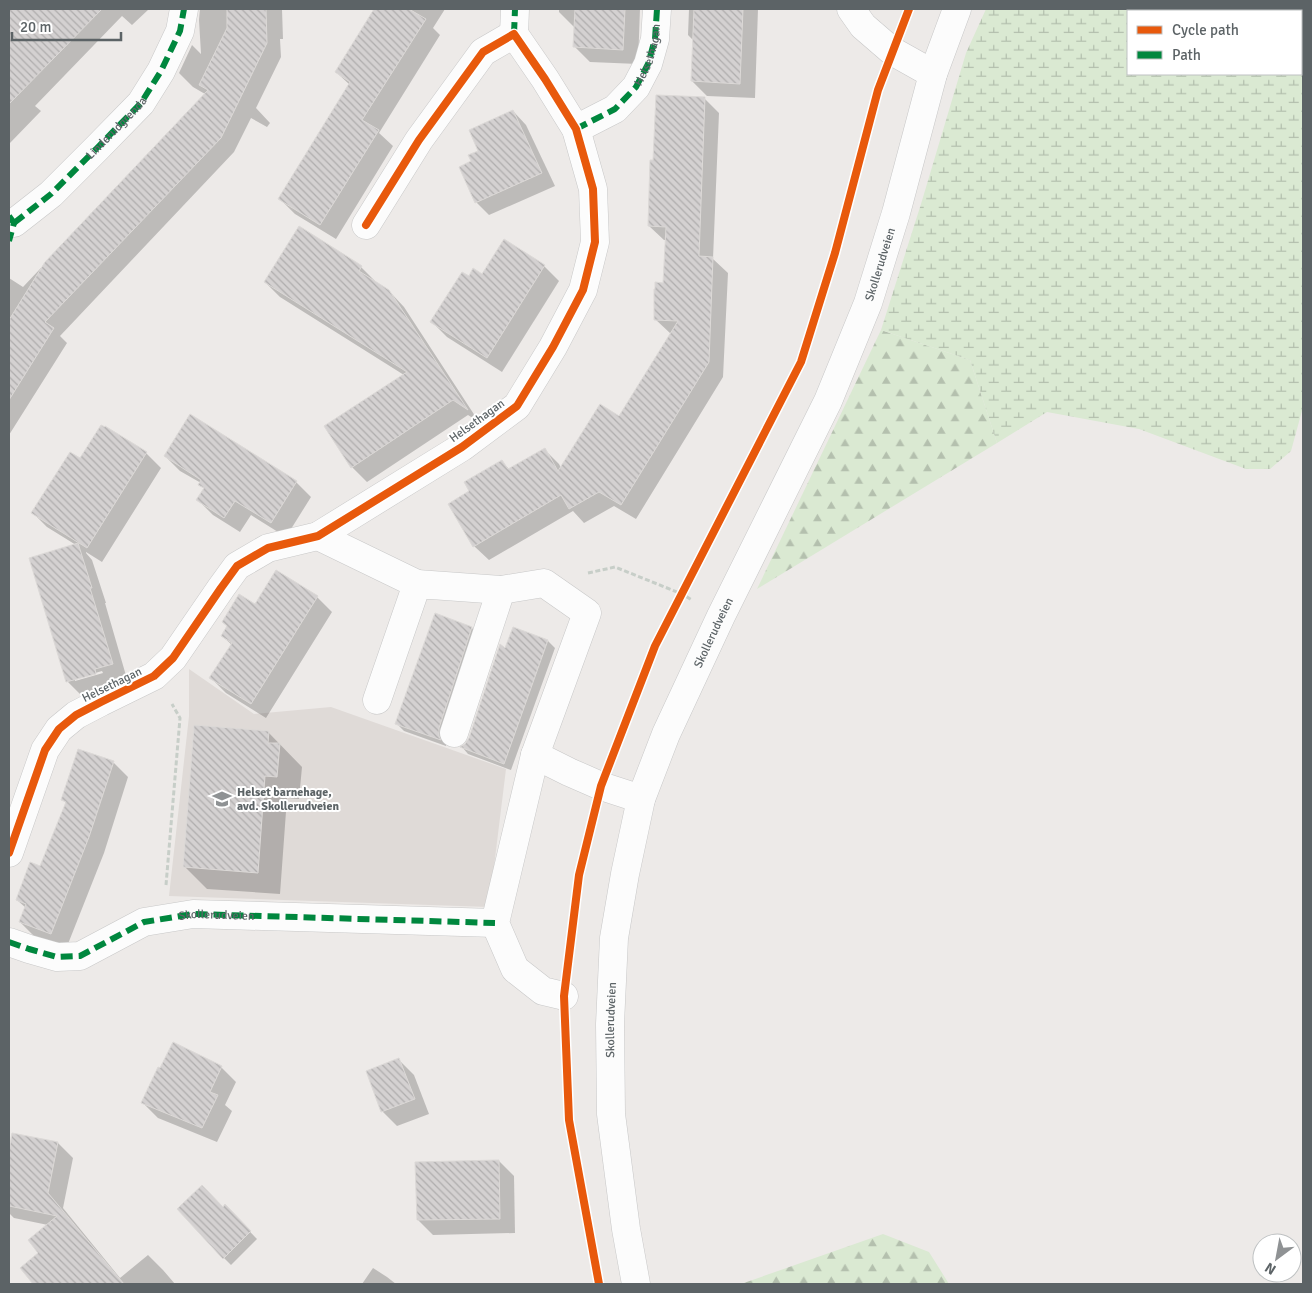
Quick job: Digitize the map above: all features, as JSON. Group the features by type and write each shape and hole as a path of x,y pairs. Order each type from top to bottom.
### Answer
{"street":[{"name":"Linderudgrenda","path":"11,227 51,194 141,103 161,71 180,31 184,9"},
{"name":"Helsethagan","path":"576,129 615,110 636,87 648,64 655,39 657,9"},
{"path":"851,9 863,26 892,51 933,74"},
{"name":"Skollerudveien","path":"636,1284 626,1229 611,1114 610,1024 614,938 641,799 666,734 721,616 828,401 868,303 896,213 933,74 958,9"},
{"name":"Helsethagan","path":"9,853 45,750 59,729 76,715 154,676 173,658 237,566 268,548 318,536 462,447 517,406 553,347 583,290 595,242 594,189 576,129 545,79 514,21 483,52 419,140 366,225"},
{"path":"318,536 417,584 501,590 544,582 587,613 535,755 495,923 515,969 544,991 564,996"},
{"path":"377,700 417,584"},
{"path":"454,733 501,590"},
{"path":"535,755 601,786 641,799"},
{"name":"Skollerudveien","path":"9,942 57,957 80,956 144,922 193,914 495,923"}],"path":[{"path":"544,582 615,567 682,594 721,616"},
{"path":"678,603 686,586"},
{"path":"144,922 166,884 180,718 154,676"}],"shaded area":[{"path":"189,669 254,714 331,707 506,769 489,907 169,896 189,716"}],"green space":[{"path":"986,9 1303,9 1303,407 1291,451 1270,469 1246,469 1139,429 1047,412 997,443 970,360 881,330 966,53"},
{"path":"881,330 970,360 997,443 757,589"},
{"path":"883,1234 929,1252 949,1284 741,1284"}],"building":[{"path":"9,9 102,9 9,104"},
{"path":"227,9 266,9 267,43 221,138 45,322 54,328 9,400 9,320 45,262 208,90 199,85 227,28"},
{"path":"374,9 409,9 426,19 362,120 379,130 320,225 278,199 350,82 335,72"},
{"path":"575,9 625,9 623,50 573,47"},
{"path":"694,9 743,9 740,84 691,81"},
{"path":"656,95 705,97 699,256 713,257 709,362 621,505 599,492 569,509 561,495 473,547 448,504 469,491 464,482 502,460 508,469 545,448 558,471 600,404 619,416 678,321 654,320 655,282 663,283 666,227 648,226 650,160 653,160"},
{"path":"513,110 542,173 475,203 459,167 471,161 468,155 478,151 469,130"},
{"path":"299,226 362,266 359,271 389,290 468,410 453,400 351,468 324,426 407,372 264,282"},
{"path":"504,239 545,265 487,358 430,322 462,272 469,276 473,268 482,274"},
{"path":"190,414 297,481 271,523 235,501 224,518 196,500 204,488 198,485 201,480 164,456"},
{"path":"101,425 147,452 87,548 31,513 70,452 80,458"},
{"path":"78,543 113,664 95,669 96,674 66,682 29,558"},
{"path":"276,570 318,596 251,704 209,678 232,643 221,636 227,626 222,622 239,594 255,604"},
{"path":"435,613 472,627 439,728 441,740 395,724"},
{"path":"513,627 548,640 504,764 460,747 469,738 500,644 505,648"},
{"path":"194,725 269,731 268,743 280,743 277,777 265,776 258,873 183,867"},
{"path":"78,749 114,761 89,837 51,934 19,922 26,904 16,900 30,862 40,866 66,802 61,800"},
{"path":"173,1042 222,1066 210,1092 218,1095 202,1128 141,1103 158,1067 160,1068"},
{"path":"399,1058 415,1099 381,1112 366,1071"},
{"path":"12,1133 58,1142 48,1193 124,1284 33,1284 20,1268 38,1253 28,1240 57,1216 9,1206 9,1151"},
{"path":"499,1160 500,1219 417,1220 415,1162"},
{"path":"202,1185 223,1207 225,1204 251,1231 223,1259 177,1209"}],"marked path":[{"path":"14,223 51,194 141,103 161,71 180,31 184,9"},
{"path":"514,34 515,9"},
{"path":"576,129 615,109 636,87 648,64 655,39 657,9"},
{"path":"9,216 14,223 9,241"},
{"path":"9,942 57,957 80,956 144,922 193,914 495,923"}],"cycle path":[{"path":"599,1284 569,1120 564,996 579,875 601,786 655,646 801,362 835,253 878,90 909,9"},
{"path":"9,853 45,750 59,729 76,715 154,676 173,658 237,566 268,548 318,536 462,447 517,406 553,347 583,290 595,242 593,189 576,129 514,34 483,52 419,140 366,225"}],"place":[{"name":"Helset barnehage, avd. Skollerudveien","path":"222,799"}]}
